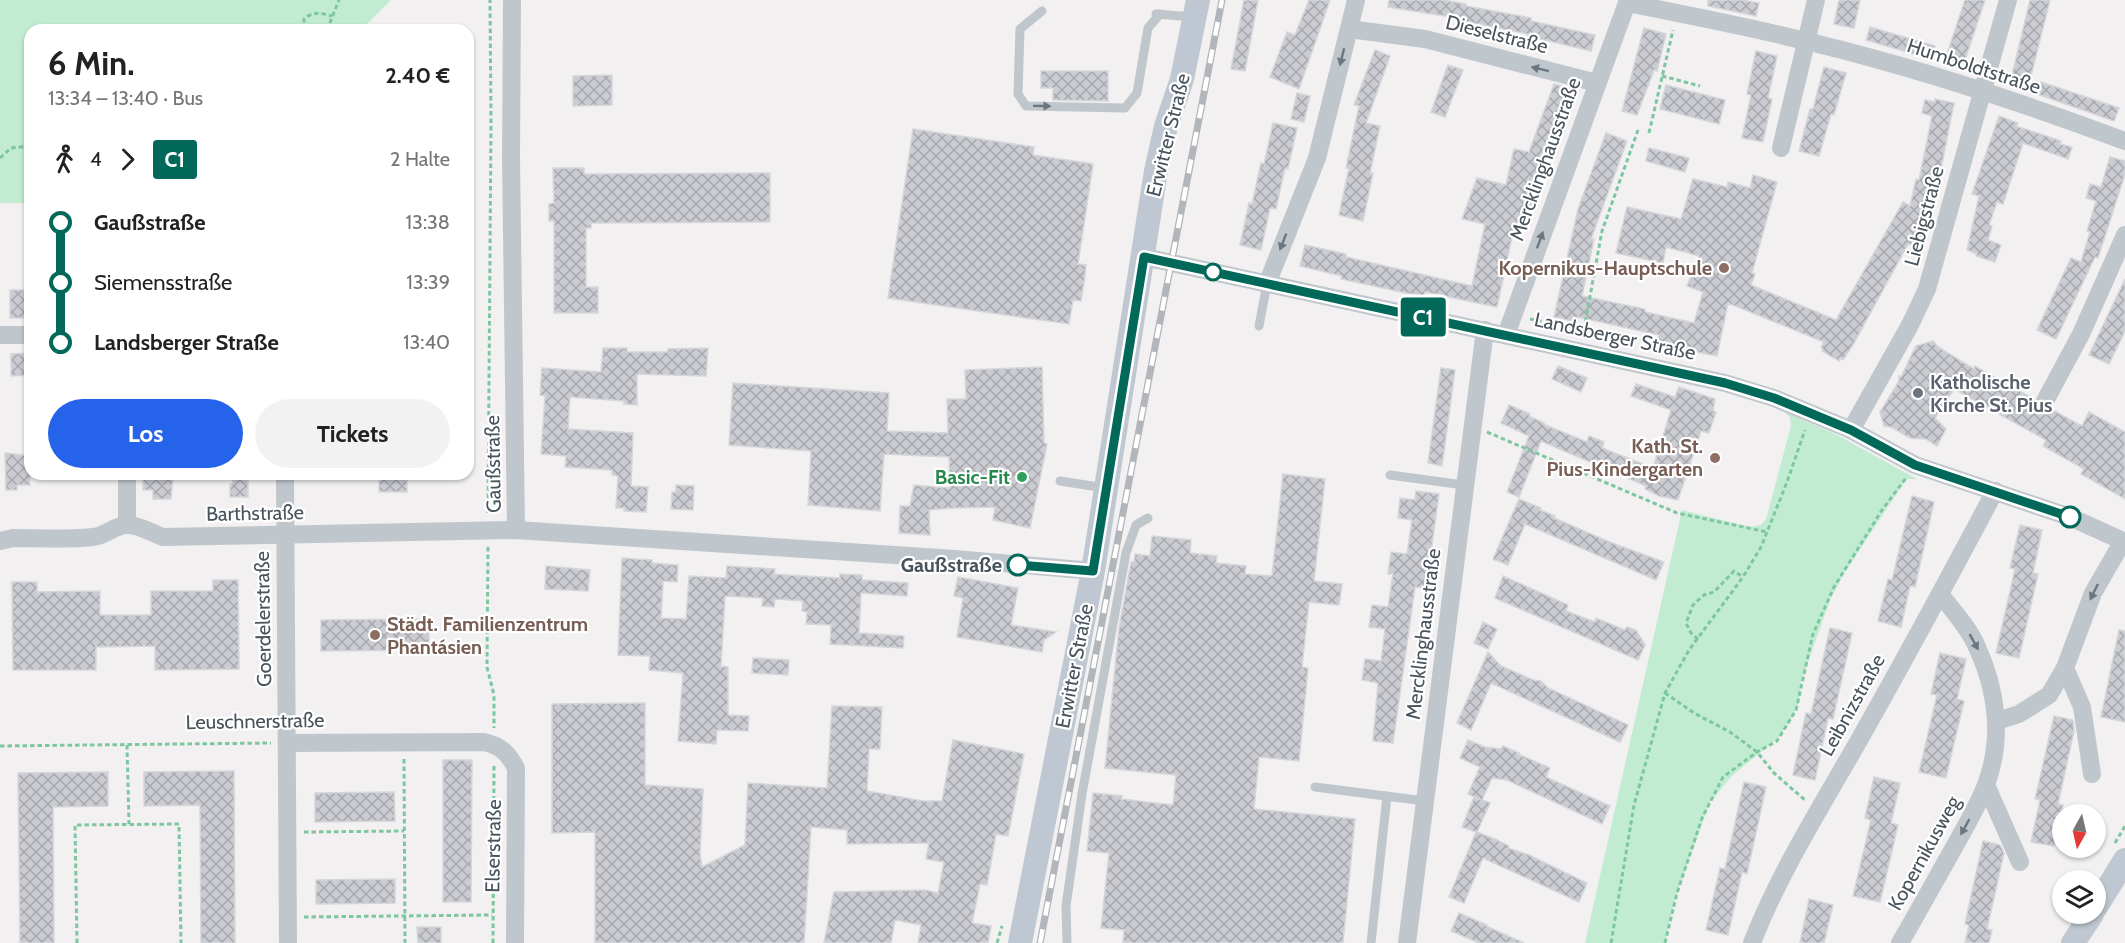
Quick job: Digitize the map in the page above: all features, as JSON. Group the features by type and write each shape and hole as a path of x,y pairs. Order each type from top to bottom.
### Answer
{"main road":[{"name":"Erwitter Straße","path":"1020,943 1093,571 1156,171 1166,126 1182,79 1197,9"},
{"path":"2106,891 2125,860"},
{"path":"2073,943 2085,924"}],"street":[{"name":"Gaußstraße","path":"512,0 511,158 516,530 943,558 1093,571"},
{"path":"1267,284 1317,158 1356,0"},
{"path":"1781,148 1816,0"},
{"name":"Liebigstraße","path":"1851,430 1910,325 1927,289 2008,0"},
{"name":"Humboldtstraße","path":"1628,2 1896,64 1982,90 2125,141"},
{"name":"Mercklinghausstraße","path":"1506,335 1628,2"},
{"name":"Dieselstraße","path":"1349,29 1425,39 1597,83"},
{"path":"2044,403 2081,334 2125,235"},
{"name":"Landsberger Straße","path":"1144,257 1725,383 1774,398 1851,430 1915,465 2070,517 2124,542"},
{"name":"Mercklinghausstraße","path":"1407,943 1485,330"},
{"path":"0,335 24,335"},
{"path":"0,541 13,538 95,537 117,526 127,525 127,480"},
{"name":"Goerdelerstraße","path":"285,480 288,943"},
{"name":"Leibnizstraße","path":"1752,943 1770,901 1995,491"},
{"name":"Barthstraße","path":"127,525 137,526 163,537 516,530"},
{"path":"1997,721 2019,714 2049,695 2065,668 2093,593 2124,542"},
{"name":"Kopernikusweg","path":"1900,943 1975,810 1986,785 1995,752 1997,721 1990,686 1977,646 1940,594"},
{"path":"2065,668 2082,707 2092,774"},
{"name":"Leuschnerstraße","path":"287,743 484,742 501,748"},
{"name":"Elserstraße","path":"501,748 516,768 515,943"},
{"name":"Kopernikusweg","path":"1986,785 2020,862"}],"lane":[{"path":"1041,11 1020,29 1018,94 1026,106 1125,108 1137,93 1149,28 1157,14 1197,9"},
{"path":"1259,326 1267,284"},
{"path":"1390,475 1464,485"},
{"path":"1060,482 1106,488"},
{"path":"1067,943 1066,906 1082,794 1118,597 1132,534 1136,525 1148,518"},
{"path":"1315,787 1425,801"},
{"path":"1371,943 1387,796"}],"path":[{"path":"329,24 339,0"},
{"path":"490,0 487,668 494,695 501,748 493,943"},
{"path":"304,24 304,19 309,14 319,12 332,16"},
{"path":"1649,133 1677,13"},
{"path":"1662,76 1700,86"},
{"path":"1584,329 1602,231 1638,130"},
{"path":"0,158 11,148 24,147"},
{"path":"1513,316 1642,340"},
{"path":"1611,943 1634,805 1665,693 1689,650 1743,577 1761,547 1787,482 1810,414"},
{"path":"1472,425 1677,513 1767,532"},
{"path":"1665,943 1677,893 1702,818 1722,777 1777,741 1796,710 1814,634 1834,587 1882,510 1915,465"},
{"path":"1698,639 1691,633 1686,623 1693,605 1704,595 1714,592 1734,571 1743,577"},
{"path":"1665,693 1694,713 1730,732 1757,752 1774,773 1803,797 1816,816"},
{"path":"404,742 405,943"},
{"name":"Leuschnerstraße","path":"0,746 287,743"},
{"path":"127,745 129,824"},
{"path":"77,943 75,825 129,824 179,824 180,943"},
{"path":"287,832 404,831"},
{"path":"287,917 515,915"}],"green space":[{"path":"0,0 391,0 367,24 24,24 24,203 0,203"},
{"path":"1783,411 1837,435 1917,479 1907,479 1901,487 1845,572 1830,600 1801,682 1799,702 1790,722 1779,737 1733,775 1710,802 1675,899 1665,943 1585,943 1682,510 1750,527 1761,525 1766,519 1791,426 1790,417"}],"building":[{"path":"1244,0 1258,0 1245,71 1231,69"},
{"path":"1309,0 1330,0 1299,89 1270,77 1287,32 1295,35"},
{"path":"1389,0 1443,0 1531,18 1531,21 1595,35 1591,51 1528,36 1528,34 1463,21 1464,19 1388,7"},
{"path":"1708,0 1742,0 1759,3 1756,16 1708,6"},
{"path":"1839,0 1860,0 1854,28 1834,24"},
{"path":"1965,0 1985,0 1965,60 1947,54"},
{"path":"2030,0 2050,0 2030,80 2012,75"},
{"path":"1870,27 1935,46 1931,59 1866,40"},
{"path":"1644,28 1666,34 1657,71 1654,70 1637,115 1622,111"},
{"path":"1375,50 1390,56 1366,123 1380,126 1363,221 1339,215 1359,106 1354,105"},
{"path":"1756,51 1777,56 1768,98 1772,99 1763,142 1742,138 1751,95 1747,94"},
{"path":"1448,65 1463,70 1445,117 1431,112"},
{"path":"1824,67 1846,73 1819,156 1799,151"},
{"path":"1041,71 1108,71 1108,101 1053,100 1053,88 1041,88"},
{"path":"612,75 612,105 573,106 573,76"},
{"path":"2041,82 2119,108 2114,121 2037,94"},
{"path":"1554,84 1570,88 1551,141 1547,147 1544,146 1527,226 1515,223 1497,307 1425,292 1424,296 1406,293 1341,279 1342,276 1300,266 1305,245 1346,254 1346,257 1472,286 1485,224 1462,219 1477,178 1506,185 1514,149 1529,152"},
{"path":"1666,85 1725,100 1719,124 1660,109"},
{"path":"1297,93 1310,96 1304,122 1291,119"},
{"path":"1935,99 1954,103 1939,179 1932,178 1924,214 1931,218 1915,247 1908,244 1843,360 1840,358 1839,361 1822,351 1821,347 1824,342 1728,303 1717,356 1657,345 1659,335 1578,317 1577,322 1554,317 1578,209 1606,133 1627,141 1591,239 1594,239 1582,296 1645,309 1645,312 1694,323 1703,292 1687,286 1699,256 1666,247 1663,263 1616,253 1627,207 1681,219 1693,179 1727,187 1728,182 1750,188 1753,175 1777,182 1752,273 1755,274 1751,285 1836,320 1903,202 1910,206 1916,179 1919,180 1932,116 1922,113 1925,100 1935,102"},
{"path":"1999,116 2018,123 2016,126 2072,147 2068,159 2023,143 2003,204 1997,202 1989,225 1992,226 1988,240 2001,245 1995,262 1976,256 1977,254 1967,250 1979,196 1972,194"},
{"path":"1273,123 1297,128 1276,209 1270,208 1261,250 1240,245 1249,203 1252,204"},
{"path":"913,129 1034,147 1033,155 1093,164 1078,264 1086,265 1084,283 1081,301 1073,300 1069,324 888,298"},
{"path":"1649,148 1689,158 1685,172 1646,161"},
{"path":"2110,157 2125,161 2125,174 2098,258 2095,257 2056,339 2037,330 2071,258 2081,262 2096,201 2086,198 2090,184 2101,187"},
{"path":"553,168 584,168 584,174 770,173 770,222 591,223 591,228 586,228 586,287 598,287 598,313 554,313 554,221 549,221 549,204 554,203"},
{"path":"2125,279 2125,331 2109,364 2089,355"},
{"path":"10,290 24,290 24,318 10,318"},
{"path":"1933,341 1938,347 1974,369 1975,366 2034,399 2034,408 2039,413 2045,414 2053,410 2082,426 2089,412 2125,432 2125,499 2081,474 2084,469 2043,446 2046,440 1954,389 1935,418 1946,429 1937,446 1926,439 1910,438 1891,427 1884,426 1880,412 1899,381 1899,376 1901,377 1916,346"},
{"path":"603,348 627,348 627,352 668,352 668,349 708,348 706,376 637,374 637,405 624,404 624,401 570,397 568,429 633,433 631,486 648,487 646,512 624,511 625,508 616,508 618,476 612,475 612,470 565,467 566,456 541,454 545,396 540,395 542,368 601,372"},
{"path":"24,353 24,375 11,376 11,354"},
{"path":"1558,366 1587,378 1581,392 1552,379"},
{"path":"1042,367 1044,443 1047,444 1030,528 993,520 995,507 953,508 929,510 930,535 899,533 900,506 910,506 914,485 950,488 949,457 884,454 880,511 808,505 811,451 729,445 733,383 889,393 887,431 948,433 947,399 966,399 965,370"},
{"path":"1441,368 1455,370 1442,466 1428,463"},
{"path":"1636,384 1675,397 1679,387 1715,399 1713,411 1716,412 1709,433 1701,431 1678,500 1659,496 1645,489 1646,486 1541,441 1519,497 1507,492 1529,436 1501,423 1509,405 1530,414 1529,416 1543,424 1587,442 1589,436 1604,442 1602,448 1653,468 1671,410 1631,396"},
{"path":"5,453 24,455 24,480 30,480 30,485 17,485 17,490 6,490"},
{"path":"1283,474 1325,479 1314,581 1342,584 1339,605 1309,602 1302,667 1308,668 1299,761 1259,757 1254,809 1355,819 1343,943 1123,943 1124,930 1101,928 1109,853 1087,851 1093,793 1173,805 1176,775 1105,768 1119,628 1131,562 1134,562 1135,554 1150,556 1152,536 1191,540 1190,553 1217,556 1216,563 1246,566 1245,574 1272,576"},
{"path":"143,480 173,480 171,499 153,499 153,490 143,490"},
{"path":"233,480 248,480 248,497 230,497 230,484 233,484"},
{"path":"379,480 407,480 407,492 379,492"},
{"path":"676,485 694,486 693,510 671,509 672,492 676,492"},
{"path":"1416,491 1439,494 1426,588 1415,587 1393,743 1373,741 1378,683 1362,680 1365,659 1381,661 1385,629 1369,627 1372,605 1388,607 1393,574 1388,574 1391,552 1407,554 1412,520 1398,518 1400,498 1415,500"},
{"path":"1912,496 1934,502 1915,587 1910,586 1901,627 1878,621 1888,579 1892,580"},
{"path":"1519,499 1541,508 1540,510 1555,516 1554,518 1664,562 1656,580 1525,524 1508,565 1493,559"},
{"path":"2020,525 2042,530 2033,573 2038,574 2019,658 1996,653 2015,569 2010,568"},
{"path":"622,558 678,565 677,582 663,581 661,618 686,619 689,576 726,578 727,566 775,569 774,574 840,578 840,574 862,575 862,580 908,583 907,596 861,593 859,633 904,636 903,648 830,644 831,625 806,624 807,612 802,611 803,601 775,599 774,607 762,606 763,598 725,596 721,666 728,667 728,715 749,716 748,731 717,730 716,744 678,741 683,673 649,670 650,656 618,655"},
{"path":"546,566 590,570 588,591 545,589"},
{"path":"1503,576 1568,605 1566,611 1595,622 1596,618 1625,630 1627,627 1636,630 1645,645 1638,660 1495,598"},
{"path":"958,577 1018,588 1011,625 1056,632 1044,640 1042,652 957,637 963,598 954,596"},
{"path":"213,580 238,580 239,669 155,670 155,646 96,647 96,670 13,670 12,582 37,582 37,592 100,591 100,615 151,615 151,591 213,591"},
{"name":"Städt. Familienzentrum Phantásien","path":"429,619 429,650 321,651 321,620"},
{"path":"1483,622 1497,629 1488,649 1474,643"},
{"path":"1830,628 1852,633 1833,719 1828,718 1815,780 1793,775 1806,713 1811,714"},
{"path":"2119,630 2125,631 2125,722 2101,717"},
{"path":"1488,652 1501,666 1533,680 1541,681 1548,688 1628,725 1620,742 1491,683 1471,730 1457,723"},
{"path":"1940,653 1966,659 1957,699 1964,701 1946,778 1919,772 1937,695 1931,694"},
{"path":"753,658 789,660 788,675 752,673"},
{"path":"645,703 645,785 703,789 700,854 702,867 745,845 748,783 827,788 832,706 882,707 880,749 869,749 867,791 923,801 942,801 953,740 1024,754 1008,836 996,834 987,885 980,884 972,923 991,926 988,943 918,943 921,925 895,920 891,943 824,943 834,892 925,890 938,893 944,862 926,859 929,843 847,844 847,830 811,827 804,943 595,943 595,832 552,833 552,704"},
{"path":"2054,716 2073,720 2074,731 2058,804 2052,804 2052,846 2031,842 2040,800 2035,799"},
{"path":"1468,740 1485,747 1501,749 1503,746 1519,753 1550,768 1546,777 1610,806 1602,824 1507,780 1492,778 1482,800 1490,803 1477,832 1587,883 1579,902 1483,858 1464,903 1449,897 1476,832 1462,827 1474,797 1481,800 1468,794 1480,767 1460,758"},
{"path":"443,760 472,760 471,902 443,902"},
{"path":"234,771 235,943 201,943 200,805 144,806 144,772"},
{"path":"108,772 108,806 53,807 54,943 20,943 18,773"},
{"path":"1874,777 1900,783 1891,823 1898,825 1880,902 1853,896 1871,820 1865,818"},
{"path":"1744,782 1766,787 1747,874 1742,872 1728,935 1706,930 1720,868 1725,869"},
{"path":"394,792 395,821 315,822 315,793"},
{"path":"1983,841 2000,845 2004,853 1987,929 1992,930 1989,943 1965,943 1969,925 1965,924"},
{"path":"395,879 395,903 316,904 316,880"},
{"path":"1809,899 1833,905 1824,943 1800,943"},
{"path":"1459,913 1524,943 1479,943 1451,931"},
{"path":"417,927 441,927 441,943 418,943"}],"railway":[{"path":"1040,943 1222,0"}],"bus line":[{"name":"C1","path":"1018,565 1093,571 1144,257 1725,383 1774,398 1851,430 1915,465 2070,517"}],"place":[{"name":"Kopernikus-Hauptschule","path":"1724,268"},
{"name":"Katholische Kirche St. Pius","path":"1918,393"},
{"name":"Kath. St. Pius-Kindergarten","path":"1715,458"},
{"name":"Basic-Fit","path":"1022,477"},
{"name":"Gaußstraße","path":"1018,565"},
{"name":"Städt. Familienzentrum Phantásien","path":"375,635"}]}
